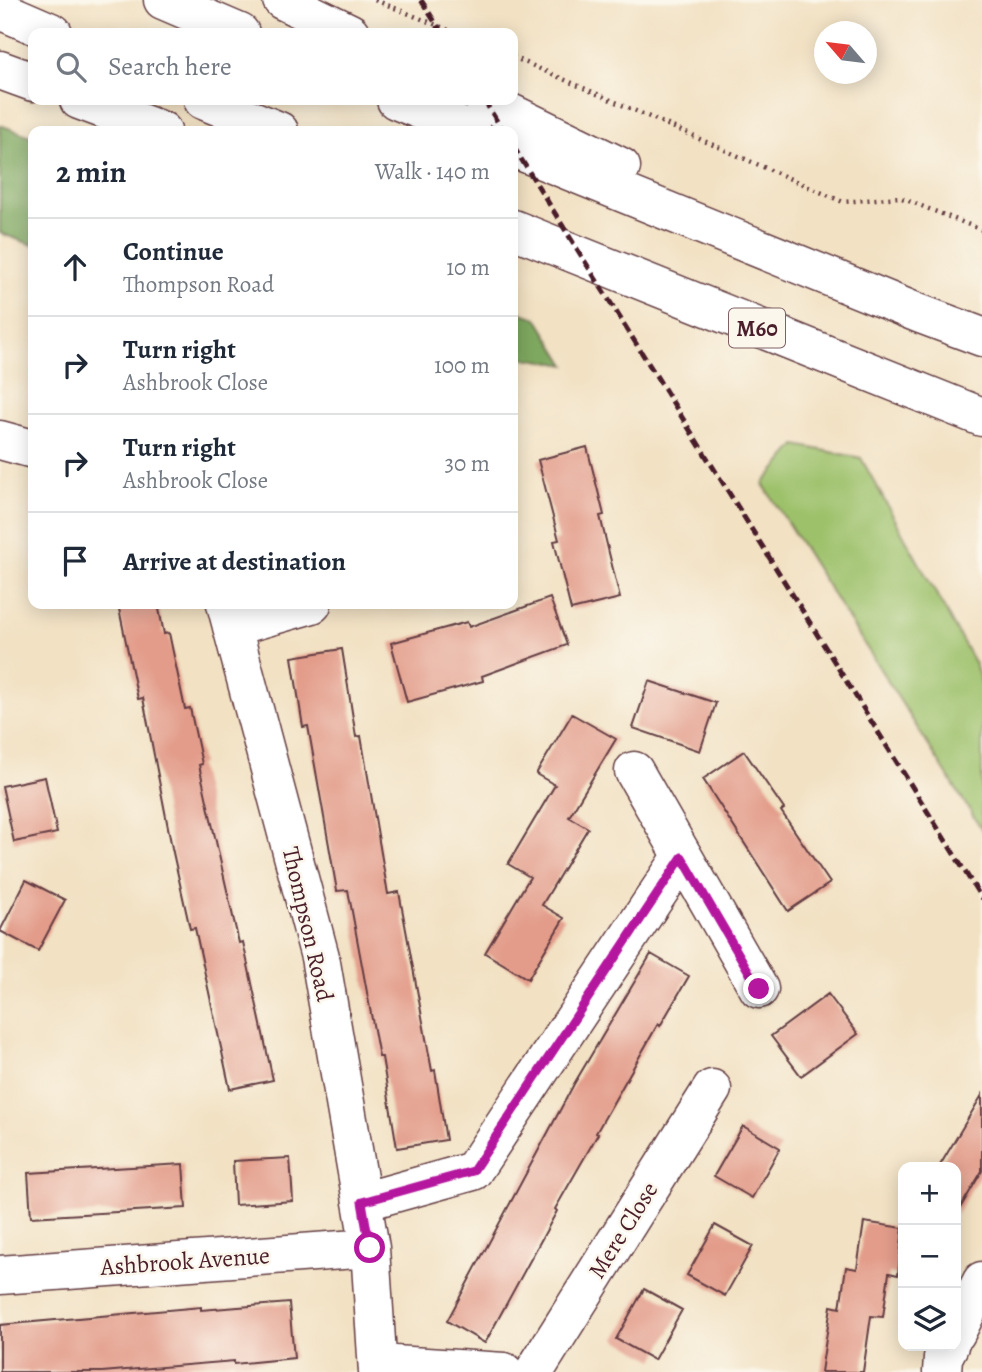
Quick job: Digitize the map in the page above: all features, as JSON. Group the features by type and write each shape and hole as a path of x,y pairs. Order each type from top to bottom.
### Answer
{"main road":[{"path":"163,0 228,28"},
{"path":"282,0 339,28"},
{"path":"0,10 41,28"},
{"path":"0,70 28,80"},
{"path":"92,105 149,126"},
{"path":"215,105 267,126"},
{"path":"408,105 460,126"},
{"path":"494,105 918,313"},
{"path":"518,150 982,337"},
{"name":"M60","path":"519,232 982,417"},
{"path":"0,440 28,448"},
{"path":"229,615 274,609"},
{"name":"Thompson Road","path":"229,615 320,957 370,1248 379,1368"},
{"path":"634,771 759,989"},
{"path":"362,1202 473,1171 682,857"},
{"name":"Mere Close","path":"534,1372 712,1088"},
{"name":"Ashbrook Avenue","path":"0,1275 370,1248"},
{"path":"961,1323 982,1282"},
{"path":"942,1372 946,1351"},
{"path":"379,1368 504,1372"}],"path":[{"path":"375,0 444,28"},
{"path":"518,59 843,202 899,197 982,230"}],"green space":[{"path":"0,125 28,135 28,243 0,233"},
{"path":"518,312 537,318 566,365 518,357"},
{"path":"796,445 861,458 975,664 982,685 982,830 763,484"}],"building":[{"path":"587,447 620,598 571,610 554,541 559,540 538,460"},
{"path":"550,598 567,645 482,676 483,681 407,702 391,643 467,622 469,627"},
{"path":"119,609 159,609 164,634 169,633 185,709 190,708 202,764 199,765 221,864 239,943 243,942 273,1080 230,1089 195,928 190,929 143,698 138,699"},
{"path":"342,649 356,737 361,736 388,894 399,892 432,1071 435,1070 446,1140 397,1148 382,1057 379,1057 348,890 337,891 308,726 303,727 292,657"},
{"path":"649,681 716,703 700,751 633,728"},
{"path":"572,714 616,739 569,817 588,828 542,905 564,918 528,979 485,953 530,877 508,864 555,785 536,774"},
{"path":"744,751 830,883 788,911 703,779"},
{"path":"45,777 57,833 14,842 2,786"},
{"path":"26,880 65,900 38,951 0,931"},
{"path":"651,954 689,976 660,1026 658,1024 596,1133 598,1134 555,1209 557,1211 485,1343 447,1321 574,1084"},
{"path":"828,994 858,1034 801,1076 771,1036"},
{"path":"982,1095 982,1171 961,1207 961,1162 942,1162"},
{"path":"743,1126 780,1148 752,1198 714,1176"},
{"path":"290,1158 293,1201 235,1205 233,1161"},
{"path":"183,1164 186,1208 31,1217 28,1173"},
{"path":"864,1222 898,1227 898,1275 889,1273 883,1317 871,1316 863,1372 821,1372 831,1306 840,1308 846,1267 857,1269"},
{"path":"715,1225 753,1246 725,1296 687,1275"},
{"path":"644,1289 682,1310 654,1360 616,1339"},
{"path":"289,1303 294,1358 102,1372 0,1372 0,1325 201,1307 201,1310"}],"railway":[{"path":"421,0 439,28"},
{"path":"487,105 500,126"},
{"path":"518,154 982,899"}],"route":[{"path":"370,1248 362,1202 473,1171 682,857 759,989"}]}
